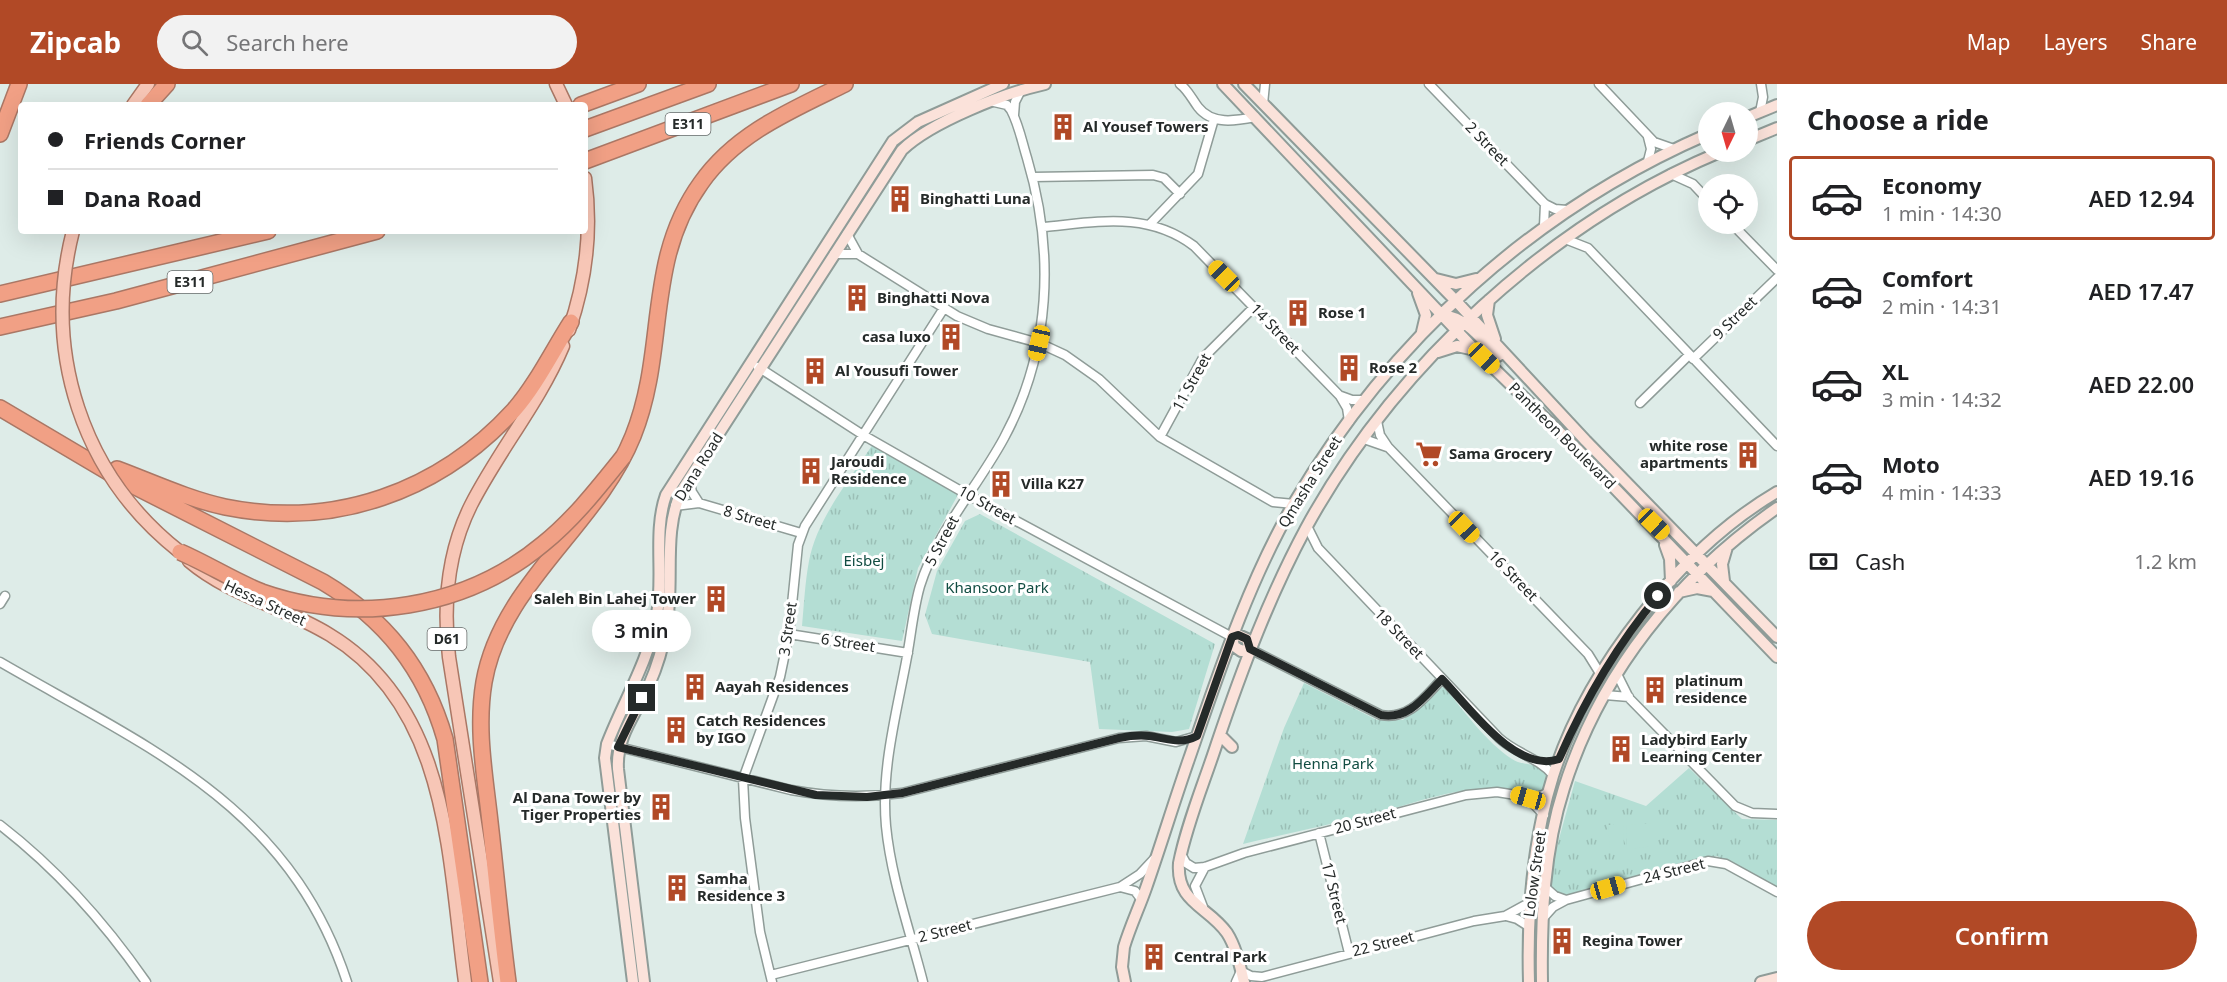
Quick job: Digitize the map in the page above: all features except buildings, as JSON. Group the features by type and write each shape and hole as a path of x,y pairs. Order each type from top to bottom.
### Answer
{"highway":[{"path":"0,134 19,84"},
{"path":"151,102 167,84"},
{"path":"588,102 638,84"},
{"name":"E311","path":"588,128 708,84"},
{"name":"E311","path":"588,160 791,84"},
{"path":"508,982 480,734 484,680 501,628 519,598 596,503 623,457 640,416 651,373 659,293 666,254 681,215 696,189 715,165 745,137 780,116 845,84"},
{"name":"E311","path":"0,294 252,234"},
{"name":"E311","path":"0,327 138,296 366,234"},
{"path":"81,456 204,501 253,512 306,514 374,502 430,478 491,433 516,408 571,322"},
{"path":"0,408 133,486 347,596 375,619 406,653 430,694 445,739 480,982"},
{"path":"180,552 262,591 310,605 333,609 374,609 432,600 478,584 535,550 578,512 623,457"}],"main road":[{"path":"134,102 148,84"},
{"path":"556,84 565,102"},
{"name":"D61","path":"500,982 449,657 446,623 448,581 453,555 470,507 543,388 571,322 586,259 588,214"},
{"name":"Hessa Street","path":"72,234 64,275 65,361 79,416 99,458 119,490 157,534 217,581 328,633 355,652 379,675 403,705 427,754 447,847 465,982"}],"street":[{"name":"Dana Road","path":"633,982 605,770 644,662 654,627 662,570 660,523 666,495 893,141 918,122 1003,84"},
{"name":"Dana Road","path":"644,982 618,769 613,745 649,684 667,627 675,506 690,479 894,161 913,140 938,125 1021,90 1045,84"},
{"path":"1180,84 1202,112 1214,119 1235,120 1255,117"},
{"name":"Pantheon Boulevard","path":"1223,84 1414,284 1445,312 1497,345 1693,560 1697,574 1777,657"},
{"name":"Pantheon Boulevard","path":"1244,84 1456,301 1475,350 1576,449 1662,539 1693,560 1708,564 1777,637"},
{"path":"1263,104 1265,84"},
{"name":"2 Street","path":"1430,84 1545,204"},
{"path":"1599,84 1648,137 1660,145 1674,148"},
{"path":"1762,87 1777,103 1760,111 1762,87"},
{"path":"1014,116 1015,102 1021,90"},
{"path":"994,102 1006,105 1014,116"},
{"name":"5 Street","path":"923,982 888,844 885,795 889,755 916,603 925,572 1014,418 1039,343 1045,296 1043,227 1033,177 1014,116"},
{"path":"1151,223 1194,180 1201,167 1214,119"},
{"path":"1758,136 1777,128"},
{"path":"1648,137 1651,149 1648,161"},
{"name":"Qmasha Street","path":"1125,982 1122,967 1124,947 1232,637 1294,504 1349,421 1364,400 1422,333 1479,278 1567,210 1648,161 1698,138"},
{"path":"1693,184 1692,176 1697,161"},
{"name":"Qmasha Street","path":"1244,982 1226,932 1190,899 1179,883 1181,854 1250,649 1307,526 1377,421 1464,323 1565,239 1671,174 1697,161"},
{"path":"1671,174 1693,184 1698,189"},
{"path":"1033,177 1154,175 1164,178 1180,194"},
{"path":"1544,226 1545,204 1555,209 1567,210"},
{"name":"14 Street","path":"1043,227 1127,221 1151,223 1181,236 1194,246 1340,396 1347,408 1349,421"},
{"path":"1584,226 1588,248"},
{"path":"847,234 858,254 944,308 988,329 1039,343 1065,355 1099,379 1160,437 1273,502 1294,504"},
{"path":"1742,234 1777,270"},
{"path":"1565,239 1588,248 1777,446"},
{"path":"834,254 858,254"},
{"path":"1395,264 1411,272 1445,312 1458,316 1509,366 1521,370"},
{"path":"1434,278 1456,284 1479,278"},
{"name":"9 Street","path":"1640,402 1777,278"},
{"path":"1414,284 1426,315 1422,333"},
{"path":"1489,300 1487,315 1497,345"},
{"name":"3 Street","path":"772,979 760,932 745,818 743,779 780,677 789,634 796,557 801,533 944,308"},
{"name":"11 Street","path":"1160,437 1203,358 1254,308"},
{"path":"1435,353 1457,346 1475,350"},
{"name":"10 Street","path":"750,362 863,435 968,495 1232,637"},
{"path":"1340,396 1352,400 1364,400"},
{"name":"16 Street","path":"1377,421 1380,435 1388,447 1588,654 1601,675"},
{"name":"16 Street","path":"1364,439 1388,447"},
{"path":"690,479 692,492 699,503"},
{"name":"Lolow Street","path":"1529,982 1528,903 1548,793 1559,759 1601,675 1632,627 1671,581 1742,515 1777,492"},
{"path":"1273,502 1285,521"},
{"name":"8 Street","path":"675,506 699,503 801,533"},
{"name":"Lolow Street","path":"1542,982 1549,856 1563,790 1575,757 1605,695 1643,633 1679,592 1727,547 1777,508"},
{"path":"1640,517 1650,521 1693,560"},
{"name":"18 Street","path":"1307,526 1318,548 1507,745 1538,762 1553,775"},
{"path":"1662,539 1670,559 1671,581"},
{"path":"1296,547 1318,548"},
{"path":"1725,582 1722,564 1727,547"},
{"path":"1679,592 1697,588 1713,591"},
{"path":"0,604 5,596"},
{"name":"6 Street","path":"789,634 908,653"},
{"path":"1232,637 1232,643 1238,650 1250,649 1381,715 1391,717 1410,711 1442,679"},
{"path":"1588,654 1611,658"},
{"path":"0,662 187,771 233,807 274,849 297,880 326,931 347,982"},
{"path":"1617,674 1629,698 1735,806 1752,813 1777,814"},
{"path":"1605,695 1629,698"},
{"path":"1220,735 1232,747"},
{"path":"613,745 743,779 816,795 858,797 902,793 1119,738 1146,736 1176,742 1197,736"},
{"path":"1176,742 1189,761"},
{"path":"1538,762 1559,759"},
{"name":"20 Street","path":"1205,867 1244,853 1473,793 1497,792 1528,798 1548,793"},
{"path":"1528,798 1544,815"},
{"path":"0,825 70,888 111,934 146,982"},
{"name":"17 Street","path":"1319,833 1349,953"},
{"path":"1181,854 1190,866 1205,867 1196,886 1205,912"},
{"name":"2 Street","path":"772,979 912,939 1120,887 1140,874 1156,856"},
{"name":"24 Street","path":"1544,917 1553,907 1566,900 1708,861 1726,864 1777,892"},
{"path":"1120,887 1130,889 1141,899"},
{"path":"1546,888 1555,896 1566,900"},
{"name":"22 Street","path":"1241,971 1259,980 1349,953 1505,916 1528,903"},
{"path":"1505,916 1517,919 1528,926"},
{"path":"1236,982 1241,971"},
{"path":"1761,982 1777,978"}],"green space":[{"name":"Eisbej","path":"875,441 960,491 918,568 902,641 802,626 809,561 819,529"},
{"name":"Khansoor Park","path":"980,514 1215,644 1189,729 1172,732 1099,729 1090,662 932,634 925,615 937,571 965,521"},
{"name":"Henna Park","path":"1304,683 1377,720 1403,720 1436,689 1444,687 1476,726 1502,752 1517,762 1533,765 1542,770 1547,776 1545,790 1535,795 1514,790 1492,789 1451,793 1369,815 1243,844 1284,728"},
{"path":"1689,768 1742,819 1777,820 1777,889 1717,856 1566,900 1552,888 1549,875 1575,781 1646,806"},
{"path":"1656,823 1656,846 1627,849 1626,825"},
{"path":"1608,825 1623,825 1624,848 1610,848"}],"place":[{"name":"Al Yousef Towers","path":"1063,127"},
{"name":"Binghatti Luna","path":"900,199"},
{"name":"Binghatti Nova","path":"857,298"},
{"name":"Rose 1","path":"1298,313"},
{"name":"casa luxo","path":"951,337"},
{"name":"Rose 2","path":"1349,368"},
{"name":"Al Yousufi Tower","path":"815,371"},
{"name":"Sama Grocery","path":"1429,454"},
{"name":"white rose apartments","path":"1748,455"},
{"name":"Jaroudi Residence","path":"811,471"},
{"name":"Villa K27","path":"1001,484"},
{"name":"Saleh Bin Lahej Tower","path":"716,599"},
{"name":"Aayah Residences","path":"695,687"},
{"name":"platinum residence","path":"1655,690"},
{"name":"Catch Residences by IGO","path":"676,730"},
{"name":"Ladybird Early Learning Center","path":"1621,749"},
{"name":"Al Dana Tower by Tiger Properties","path":"661,807"},
{"name":"Samha Residence 3","path":"677,888"},
{"name":"Regina Tower","path":"1562,941"},
{"name":"Central Park","path":"1154,957"}],"route":[{"path":"642,698 624,730 618,747 790,790 816,795 867,797 902,793 1119,738 1146,736 1176,742 1192,739 1197,736 1232,637 1238,635 1247,639 1250,649 1381,715 1391,717 1410,711 1442,679 1515,752 1538,762 1545,762 1559,759 1601,675 1632,627 1658,596"}]}
